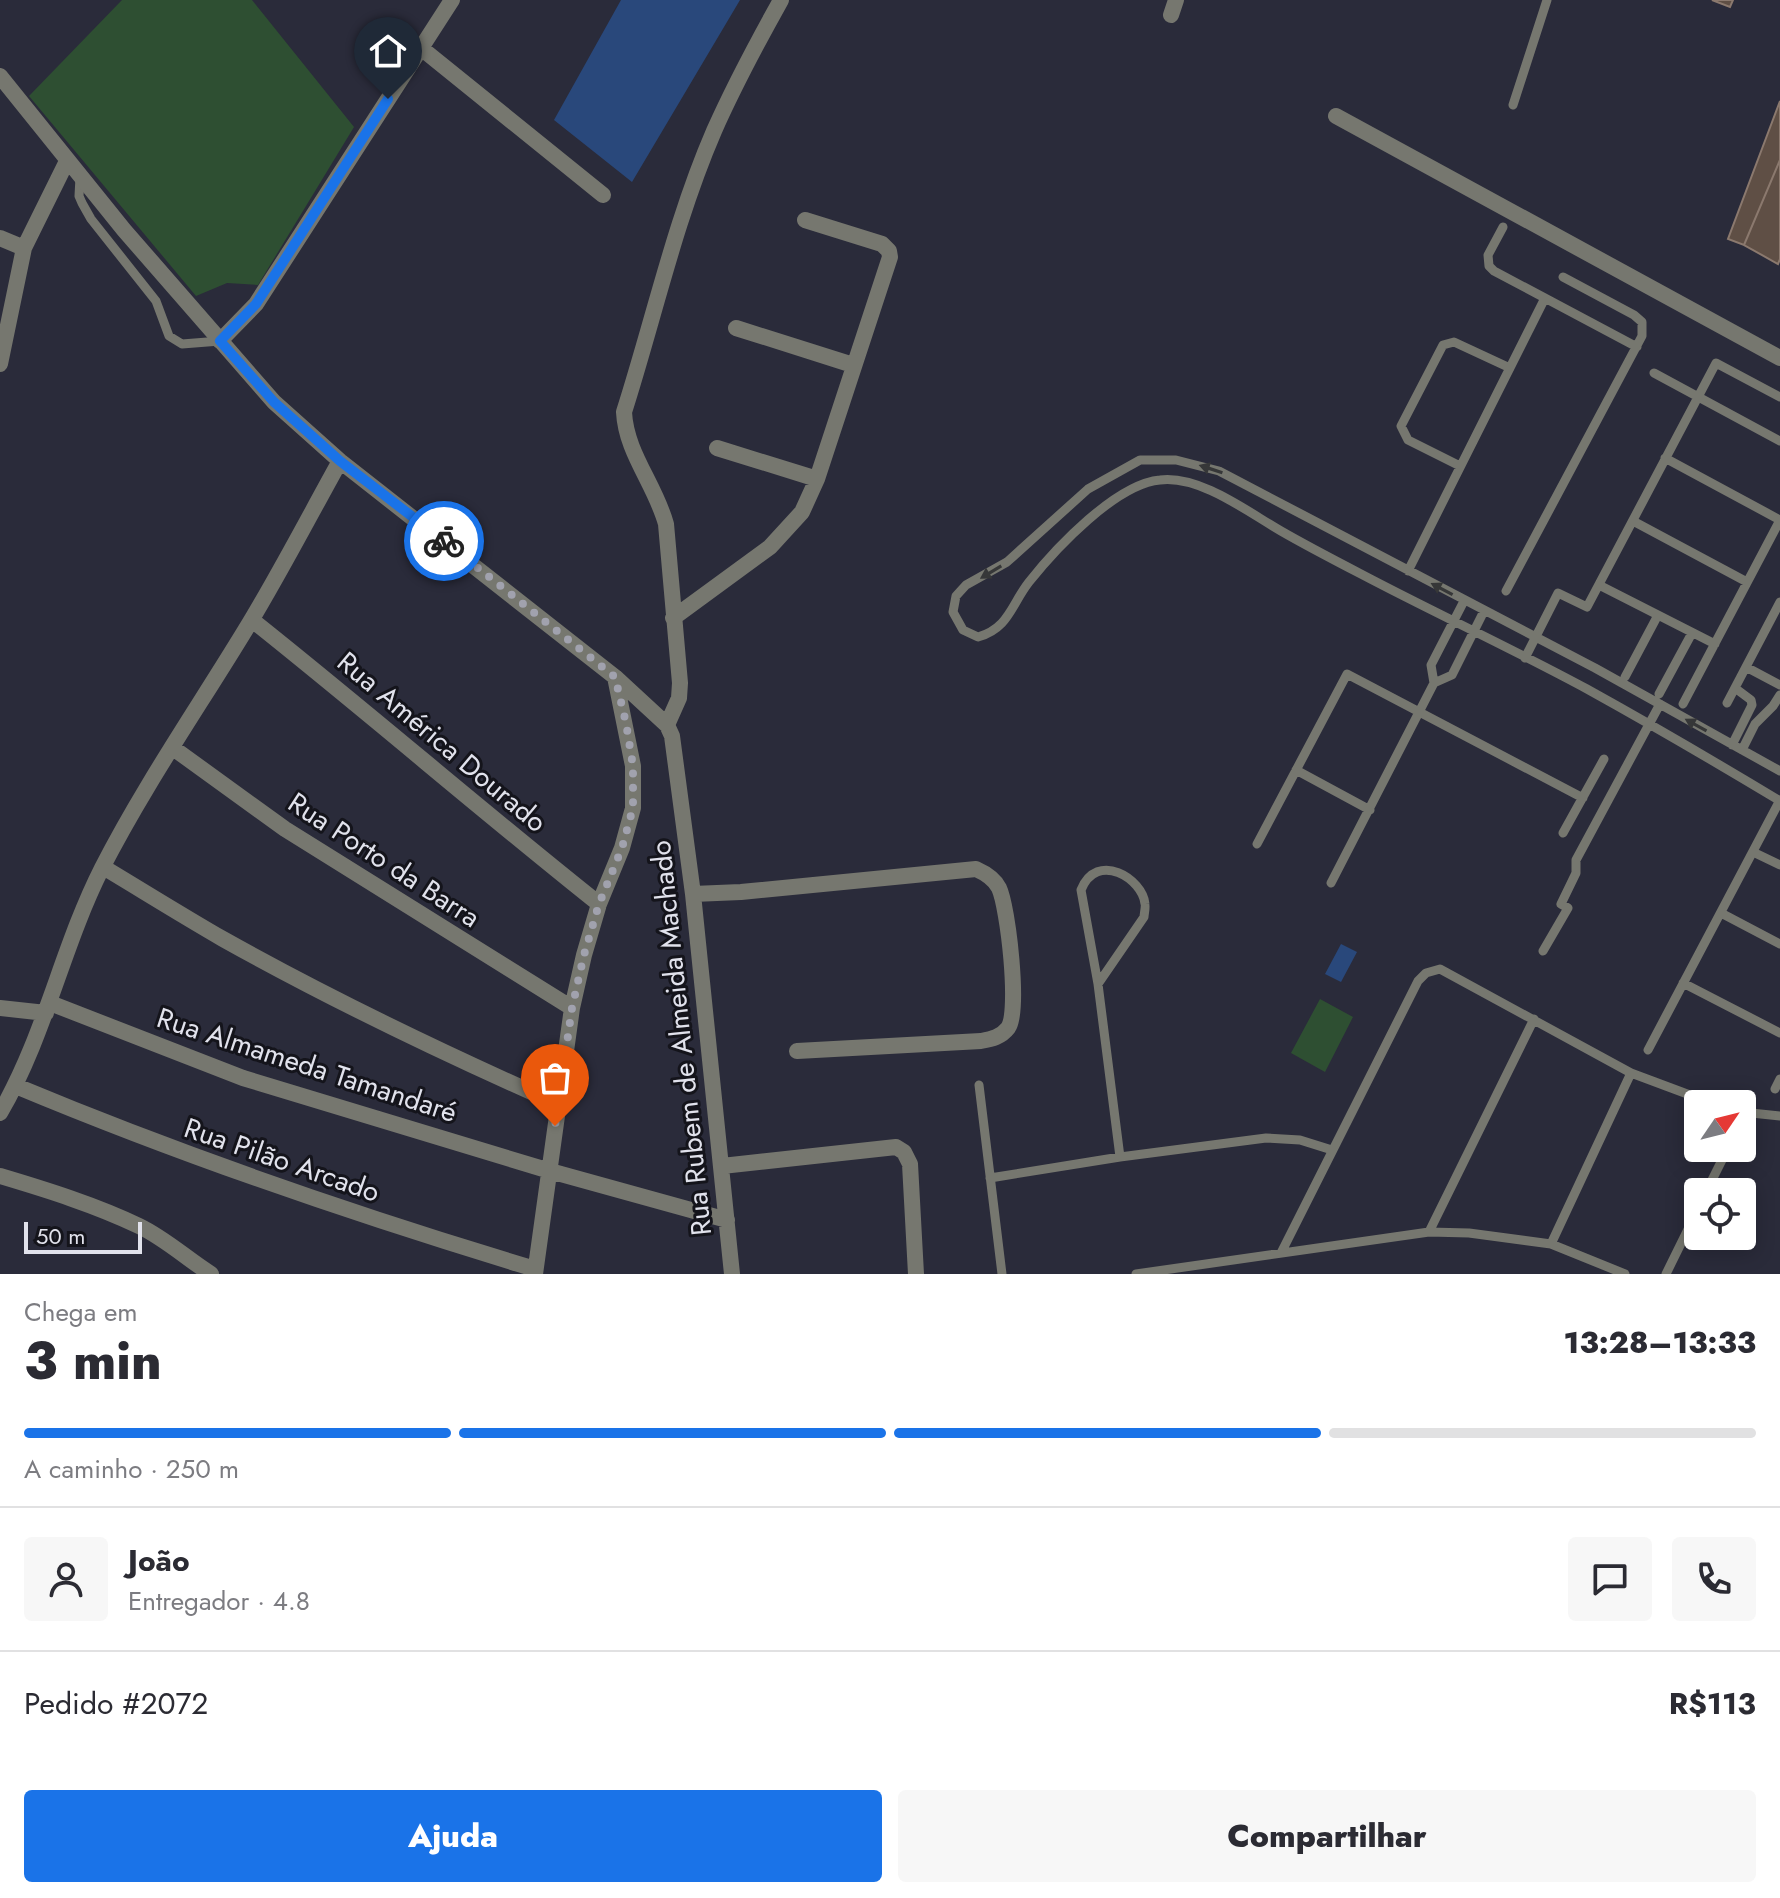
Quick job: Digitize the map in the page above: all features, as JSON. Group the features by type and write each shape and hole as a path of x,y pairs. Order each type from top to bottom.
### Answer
{"street":[{"path":"220,341 256,304 452,0"},
{"path":"0,76 80,177 274,402 340,461 615,677 667,725 679,698 666,524 660,503 625,432 624,412 668,262 713,133 749,56 781,0"},
{"path":"421,48 603,195"},
{"path":"1336,116 1780,358"},
{"path":"0,364 24,248 67,161"},
{"path":"673,618 770,547 802,512 817,479 890,257 882,244 805,220"},
{"path":"0,238 24,248"},
{"path":"736,328 853,365"},
{"path":"717,448 817,479"},
{"path":"0,1113 16,1086 48,1008 80,915 103,867 137,805 252,620 340,461"},
{"name":"Rua América Dourado","path":"252,620 599,904"},
{"path":"535,1272 572,1008 599,904 622,848 633,808 633,766 615,677"},
{"name":"Rua Rubem de Almeida Machado","path":"667,725 672,736 693,894 732,1274"},
{"name":"Rua Porto da Barra","path":"173,748 285,829 572,1008"},
{"name":"Rua Almameda Tamandaré","path":"103,867 278,969 433,1047 558,1104"},
{"path":"693,894 976,869 987,874 1000,889 1015,1004 1012,1021 1002,1034 981,1041 797,1051"},
{"name":"Rua Almameda Tamandaré","path":"0,1008 48,1008 243,1078 550,1171 727,1220"},
{"name":"Rua Pilão Arcado","path":"16,1086 247,1177 535,1272"},
{"path":"722,1166 896,1147 904,1152 910,1164 916,1274"},
{"path":"0,1176 59,1194 140,1227 175,1247 211,1274"}],"lane":[{"path":"1513,105 1547,0"},
{"path":"80,177 79,196 82,203 91,219 156,301 169,336 182,344 220,341"},
{"path":"1503,227 1488,255 1489,266 1637,347"},
{"path":"1506,591 1637,347 1644,328 1639,319 1563,277"},
{"path":"1408,571 1545,298"},
{"path":"1460,466 1408,440 1401,426 1443,345 1448,342 1510,368"},
{"path":"1525,658 1558,593 1587,607 1716,363 1780,397"},
{"path":"1654,373 1780,441"},
{"path":"1665,458 1780,520 1683,704"},
{"path":"1648,1050 1780,801 1525,658 1283,533 1221,496 1190,483 1161,479 1139,485 1109,503 1070,538 1030,581 1004,623 994,632 978,637 963,630 953,612 956,596 966,585 1007,562 1088,489 1140,460 1176,460 1219,471 1464,601 1660,699 1732,745 1780,771"},
{"path":"1633,521 1747,582"},
{"path":"1599,585 1715,644"},
{"path":"1331,883 1421,711 1434,683 1431,665 1464,601"},
{"path":"1727,703 1780,602"},
{"path":"1434,683 1452,675 1484,611"},
{"path":"1625,677 1658,615"},
{"path":"1543,951 1568,908 1561,904 1576,873 1576,860 1649,725 1692,633"},
{"path":"1746,667 1780,685"},
{"path":"1257,844 1347,674 1583,798"},
{"path":"1732,745 1752,703 1735,688"},
{"path":"1742,750 1755,724 1780,695"},
{"path":"1563,833 1604,759"},
{"path":"1296,770 1370,810"},
{"path":"1753,852 1780,865"},
{"path":"1098,984 1144,917 1146,904 1128,879 1103,869 1086,878 1081,890 1098,984 1120,1157"},
{"path":"1721,913 1780,944"},
{"path":"1281,1253 1418,981 1426,973 1440,969 1631,1073 1684,1093"},
{"path":"1683,983 1780,1033"},
{"path":"1429,1232 1534,1019"},
{"path":"1551,1244 1631,1073"},
{"path":"979,1085 1002,1274"},
{"path":"1756,1115 1780,1116"},
{"path":"990,1178 1120,1157 1283,1138 1332,1150"},
{"path":"1136,1274 1429,1232 1501,1236 1551,1244 1625,1274"},
{"path":"1666,1274 1684,1237"}],"green space":[{"path":"122,0 252,0 354,127 258,285 227,283 196,296 29,96"},
{"path":"1320,999 1353,1017 1325,1072 1291,1053"}],"water":[{"path":"621,0 740,0 632,182 554,120"},
{"path":"1341,944 1357,952 1341,982 1325,974"}],"building":[{"path":"1712,0 1733,0 1730,7"},
{"path":"1780,101 1780,160 1744,245 1728,239"},
{"path":"1780,160 1780,259 1778,264 1744,245"}],"way so far":[{"path":"444,541 615,677 626,723 633,766 633,808 584,955 572,1008 555,1126"}],"route":[{"path":"388,99 256,304 220,341 274,402 340,461 444,541"}]}
